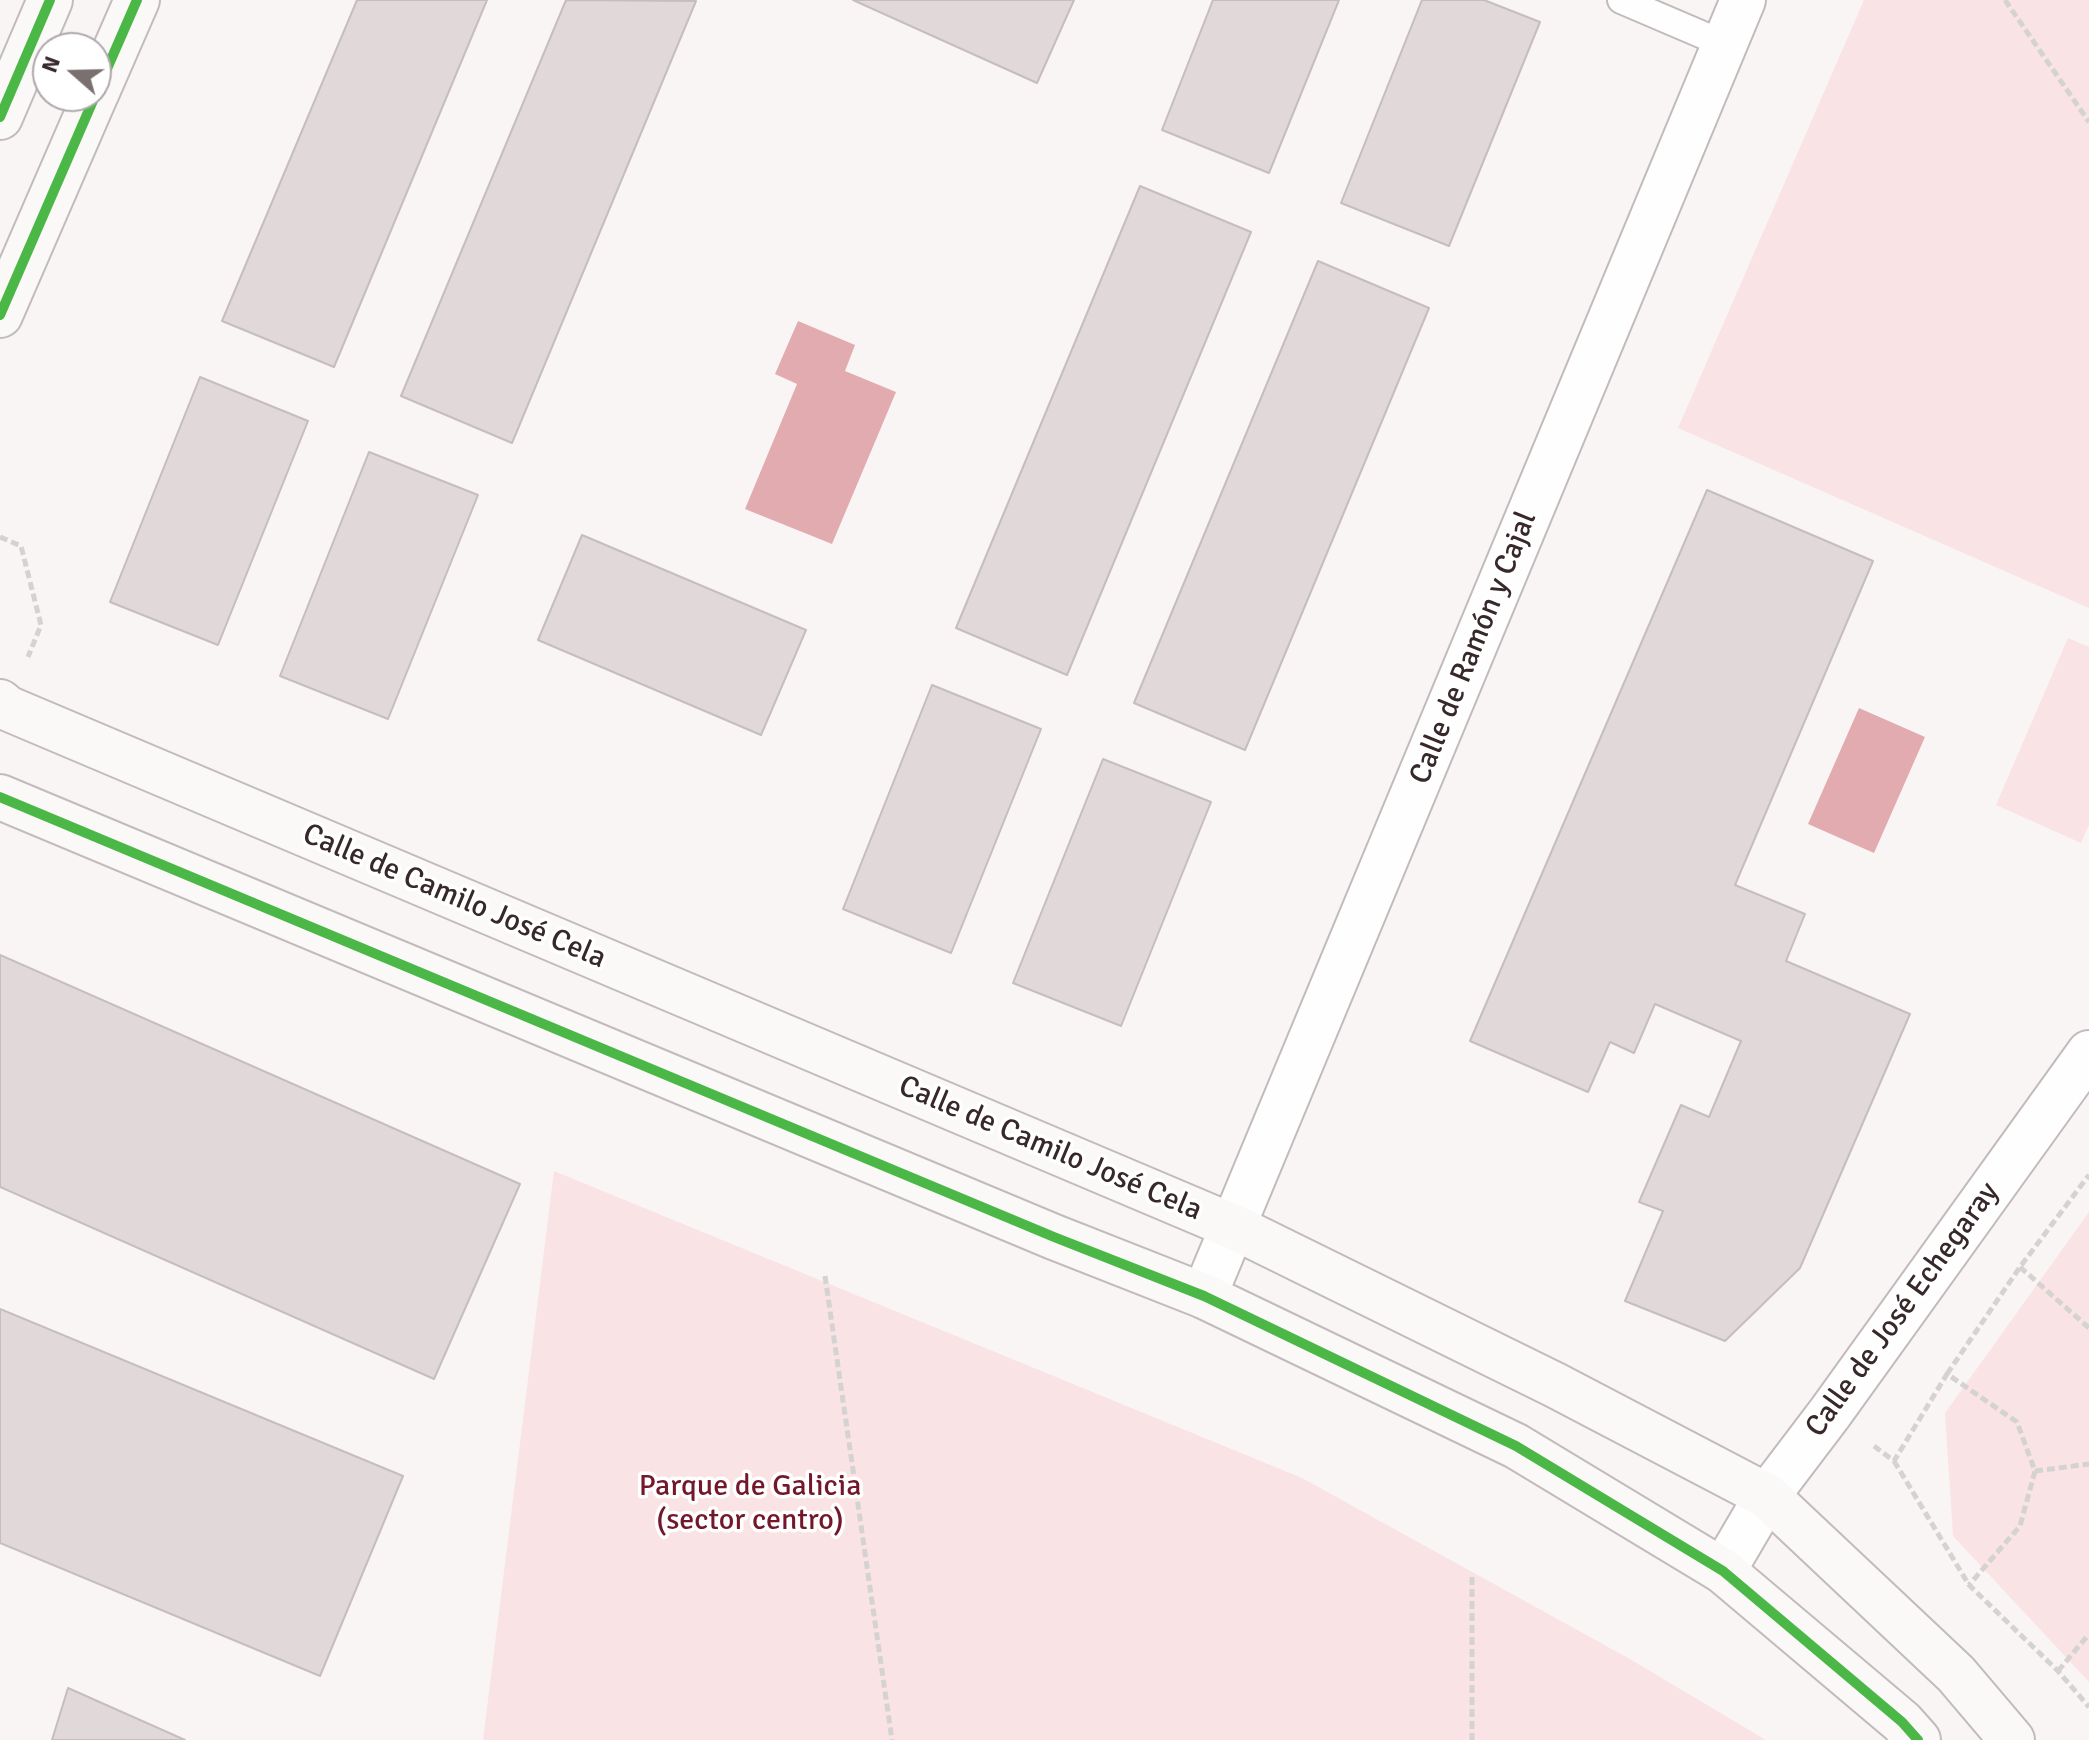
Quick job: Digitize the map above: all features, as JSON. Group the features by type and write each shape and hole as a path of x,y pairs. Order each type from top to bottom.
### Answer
{"street":[{"path":"0,117 50,0"},
{"path":"112,58 137,0"},
{"name":"Calle de Ramón y Cajal","path":"1204,1296 1743,0"},
{"path":"0,315 89,112"},
{"name":"Calle de Camilo José Cela","path":"0,702 7,708 1234,1227 1555,1385 1767,1496 1956,1674 2012,1740"},
{"path":"0,797 1054,1237 1204,1296 1516,1446 1723,1571 1902,1722 1918,1740"},
{"name":"Calle de José Echegaray","path":"1723,1571 1767,1496 2089,1053"}],"lane":[{"path":"1621,0 1724,44"}],"path":[{"path":"2005,0 2089,122"},
{"path":"0,537 21,546 41,625"},
{"path":"1894,1461 1947,1374 2020,1267 2089,1175"},
{"path":"2020,1267 2089,1328"},
{"path":"825,1276 892,1740"},
{"path":"1947,1374 2017,1422 2035,1471 2020,1526 1969,1585"},
{"path":"1830,1413 1894,1461 1969,1585 2058,1671 2089,1707"},
{"path":"2035,1471 2089,1464"},
{"path":"1472,1577 1472,1740"},
{"path":"2058,1671 2089,1634"}],"green space":[{"path":"1864,0 2089,0 2089,608 1678,428"},
{"path":"2068,638 2089,647 2089,825 2081,843 1996,805"},
{"name":"Parque de Galicia (sector centro)","path":"554,1171 1302,1478 1628,1658 1766,1740 483,1740"},
{"path":"2089,1212 2089,1682 1953,1536 1945,1413"}],"shaded area":[{"path":"798,321 855,345 845,371 896,392 832,544 745,509 797,384 775,374"},
{"path":"1859,708 1925,737 1874,853 1808,824"}],"building":[{"path":"357,0 487,0 334,367 222,321"},
{"path":"566,0 696,1 512,443 401,396"},
{"path":"853,0 1074,0 1037,83"},
{"path":"1213,0 1339,0 1269,173 1162,130"},
{"path":"1422,0 1484,0 1540,22 1449,246 1341,203"},
{"path":"1140,186 1251,232 1067,675 956,628"},
{"path":"1318,261 1429,308 1245,750 1134,703"},
{"path":"200,377 308,421 218,645 110,602"},
{"path":"369,452 478,495 388,719 280,676"},
{"path":"1707,490 1873,561 1735,885 1805,914 1786,961 1910,1014 1800,1268 1725,1341 1625,1301 1663,1211 1639,1202 1681,1105 1709,1117 1741,1041 1655,1004 1634,1053 1610,1042 1588,1092 1470,1041"},
{"path":"582,535 806,630 761,735 538,640"},
{"path":"932,685 1041,729 951,953 843,909"},
{"path":"1103,759 1211,802 1121,1026 1013,983"},
{"path":"0,955 520,1184 434,1379 0,1187"},
{"path":"0,1309 403,1476 320,1676 0,1543"},
{"path":"68,1688 185,1740 52,1740"}],"transit line":[{"path":"0,117 50,0"},
{"path":"112,57 137,0"},
{"path":"0,315 88,112"},
{"path":"0,797 1054,1237 1204,1296 1516,1446 1723,1571 1902,1722 1918,1740"}]}
